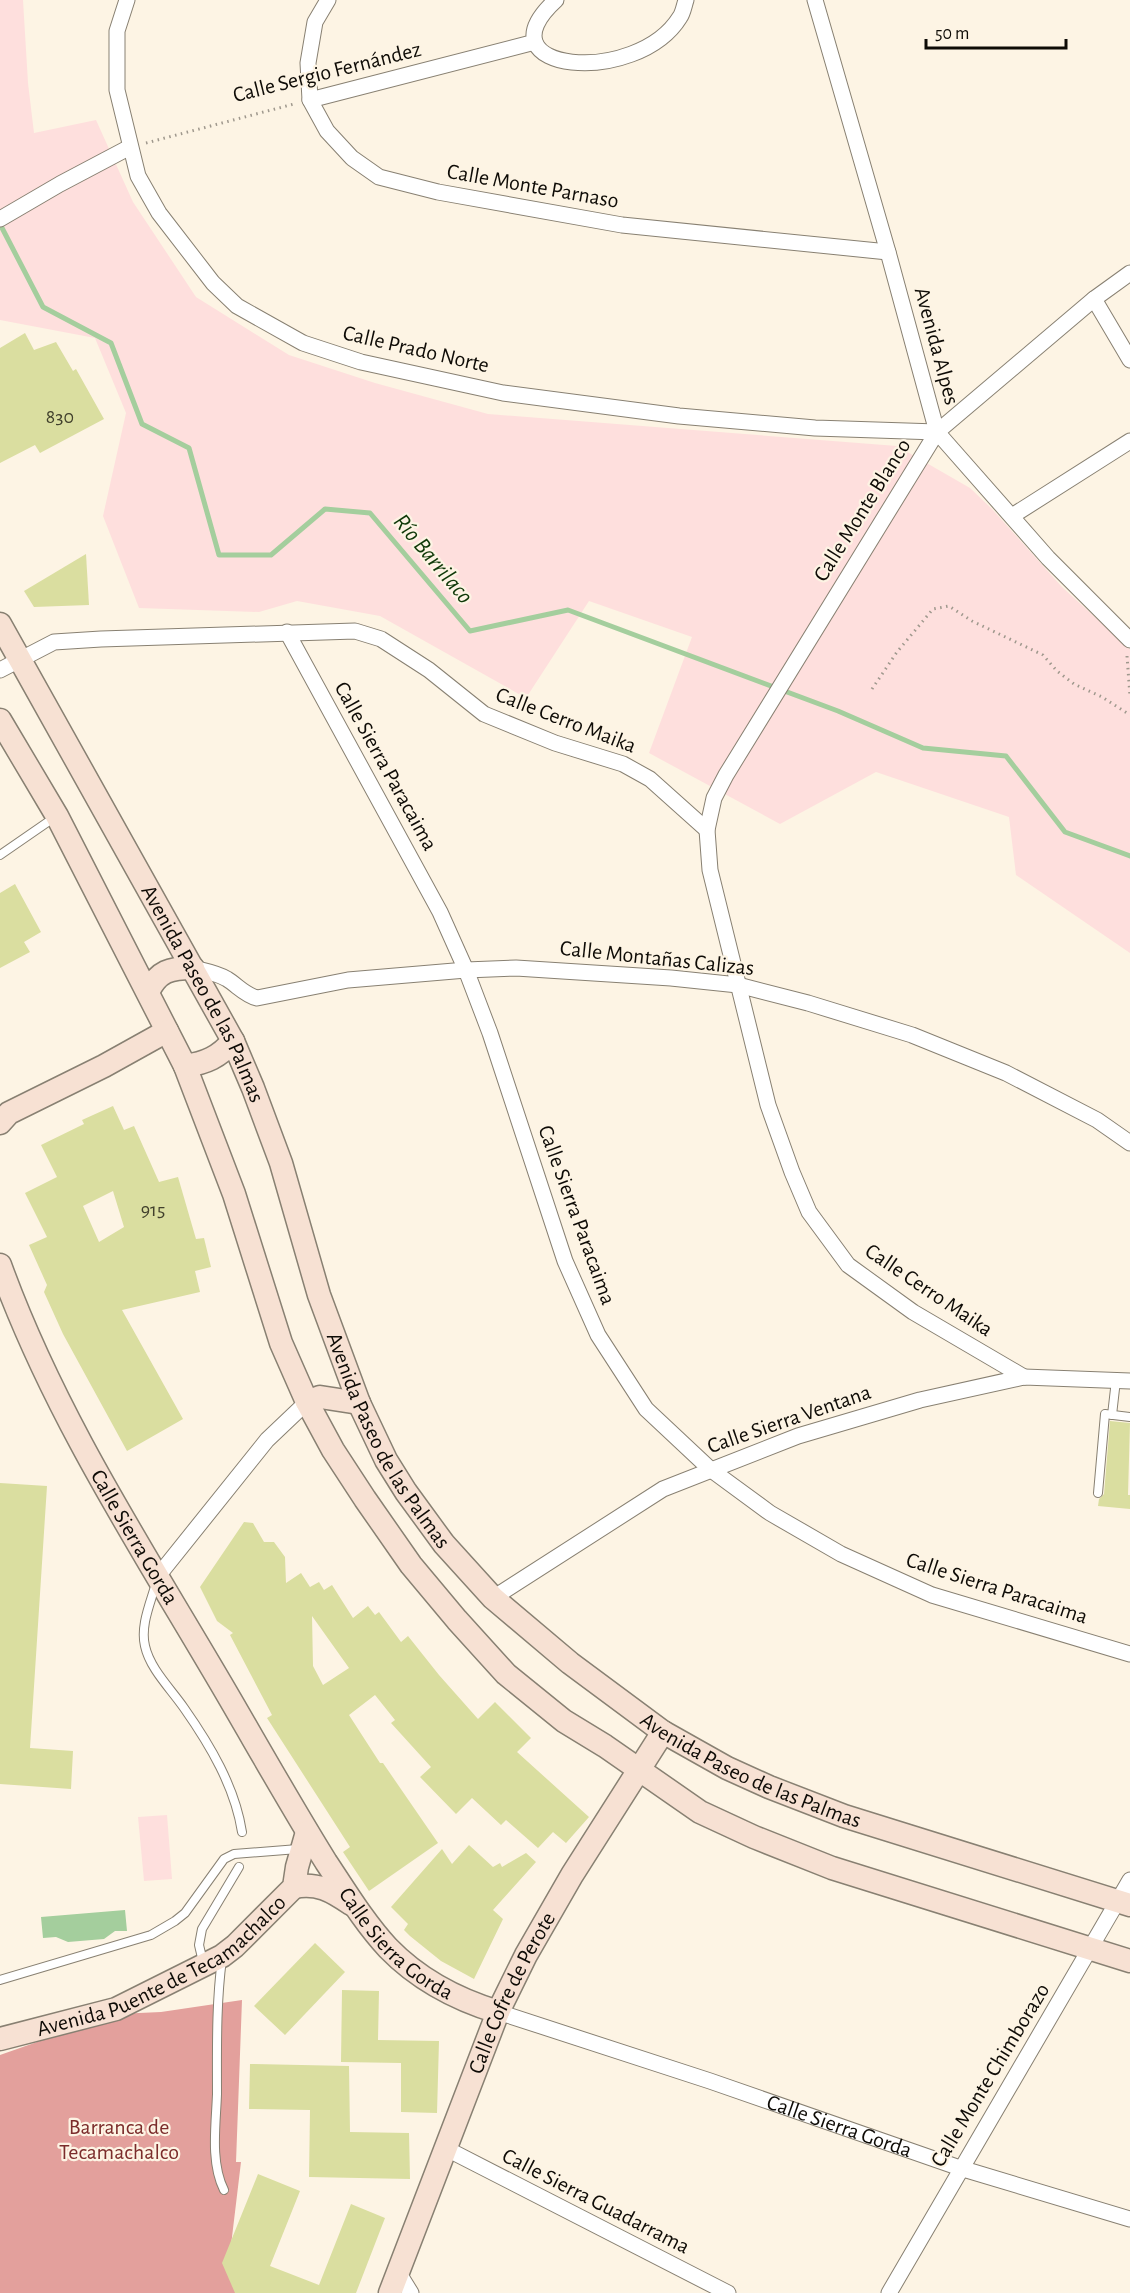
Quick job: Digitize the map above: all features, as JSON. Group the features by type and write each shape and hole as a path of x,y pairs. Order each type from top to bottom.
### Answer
{"main road":[{"name":"Avenida Paseo de las Palmas","path":"0,624 9,664 120,841 233,1041 254,1088 281,1163 319,1295 359,1403 386,1460 444,1544 493,1598 570,1663 663,1732 694,1751 758,1783 844,1816 1124,1903"},
{"name":"Avenida Paseo de las Palmas","path":"0,720 57,816 185,1066 234,1194 281,1342 307,1402 333,1450 365,1499 411,1565 457,1620 515,1680 564,1721 700,1812 754,1837 832,1868 1130,1961"},
{"path":"148,992 154,980 166,971 193,968"},
{"path":"0,1123 9,1113 104,1066 167,1031"},
{"path":"185,1066 212,1060 223,1053 233,1041"},
{"name":"Calle Sierra Gorda","path":"0,1265 43,1372 305,1840 390,1950 423,1979 455,1997 498,2012"},
{"path":"307,1402 320,1397 359,1403"},
{"name":"Calle Cofre de Perote","path":"394,2283 498,2012 526,1955 572,1875 663,1732"},
{"name":"Avenida Puente de Tecamachalco","path":"0,2038 116,2009 213,1961 236,1946 294,1887 305,1840"},
{"path":"294,1887 309,1884 325,1889 355,1907"}],"street":[{"name":"Calle Prado Norte","path":"127,0 117,31 117,90 138,176 159,213 213,283 237,306 303,343 361,362 503,393 679,416 815,428 937,432"},
{"name":"Calle Monte Parnaso","path":"328,0 315,22 308,63 310,100 327,131 352,159 380,177 438,192 622,225 888,252"},
{"path":"556,0 542,12 534,31 535,42 541,53 554,60 597,63 624,57 646,48 668,31 681,17 686,0"},
{"name":"Avenida Alpes","path":"815,0 937,432 1048,558 1128,638"},
{"name":"Calle Sergio Fernández","path":"310,100 535,42"},
{"path":"0,219 130,147"},
{"name":"Calle Monte Blanco","path":"707,830 714,798 722,782 937,432 1094,299 1130,273"},
{"path":"1094,299 1130,360"},
{"path":"1012,516 1130,441"},
{"name":"Calle Cerro Maika","path":"9,664 54,642 287,632 355,632 381,639 429,670 484,714 555,743 623,764 650,779 707,830 710,870 768,1105 809,1212 848,1265 913,1312 1024,1377"},
{"name":"Calle Sierra Paracaima","path":"287,632 440,912 466,970 490,1033 565,1261 598,1335 646,1409 710,1469 770,1513 841,1554 932,1595 1130,1654"},
{"name":"Calle Montañas Calizas","path":"193,968 229,980 249,996 257,998 348,980 516,968 738,985 808,1003 912,1035 1006,1073 1097,1120 1130,1143"},
{"name":"Calle Sierra Ventana","path":"493,1598 663,1489 798,1436 920,1400 984,1384 1024,1377 1123,1381"},
{"path":"158,1576 267,1440 307,1402"},
{"name":"Calle Monte Chimborazo","path":"889,2293 960,2168 1090,1950 1124,1903 1130,1880"},
{"name":"Calle Sierra Gorda","path":"498,2012 687,2073 960,2168 1130,2219"},
{"name":"Calle Sierra Guadarrama","path":"445,2148 728,2293"},
{"name":"Calle Cofre de Perote","path":"394,2283 411,2293"}],"lane":[{"path":"0,855 57,816"},
{"path":"1112,1415 1123,1381"},
{"path":"1098,1493 1105,1414 1130,1417"},
{"path":"158,1576 143,1634 147,1654 200,1732 222,1770 233,1793 242,1832"},
{"path":"0,1980 151,1935 185,1913 224,1859 234,1854 305,1840"},
{"path":"224,2190 217,2169 217,2023 213,1961 199,1946 201,1929 239,1867"}],"path":[{"name":"Calle Sergio Fernández","path":"130,147 310,100"},
{"path":"872,688 897,652 933,609 949,606 972,621 1043,655 1057,671 1074,684 1102,697 1130,715"},
{"path":"1128,638 1130,696"}],"shaded area":[{"path":"0,0 23,0 28,83 34,133 96,120 133,202 196,297 289,355 375,383 488,414 897,446 970,488 992,509 1062,587 1130,649 1130,953 1016,875 1009,817 876,772 780,824 649,753 692,637 589,601 526,698 380,616 297,601 259,612 139,608 103,516 126,413 95,338 0,320"},
{"path":"167,1815 172,1879 144,1881 138,1817"},
{"path":"125,1910 127,1931 115,1931 104,1939 68,1942 56,1937 43,1938 41,1917"}],"green space":[{"name":"Barranca de Tecamachalco","path":"242,2000 236,2162 241,2162 229,2262 243,2293 0,2293 0,2055 117,2014 161,2012"}],"building":[{"path":"25,333 34,350 56,342 73,371 76,369 104,419 40,453 35,445 0,463 0,348"},
{"path":"86,554 89,605 34,607 24,591"},
{"path":"15,884 41,932 24,942 30,952 0,968 0,893"},
{"path":"113,1106 124,1130 134,1126 159,1182 178,1177 196,1239 204,1238 211,1267 195,1271 200,1292 122,1310 183,1419 127,1451 63,1334 44,1292 47,1285 29,1245 47,1237 25,1193 57,1177 41,1145 84,1124 82,1120","holes":["113,1191 124,1227 99,1242 83,1206"]},
{"path":"1110,1421 1130,1423 1128,1495 1130,1495 1130,1509 1098,1506 1099,1499 1104,1494"},
{"path":"0,1483 47,1486 30,1748 73,1751 71,1789 0,1784"},
{"path":"244,1522 253,1523 264,1542 274,1542 285,1557 286,1583 301,1573 310,1587 319,1582 324,1590 332,1585 353,1618 368,1606 375,1615 379,1612 401,1642 408,1636 478,1719 495,1702 531,1738 517,1752 589,1817 566,1843 553,1832 538,1848 506,1820 501,1825 472,1798 456,1814 420,1777 431,1767 391,1723 395,1720 375,1695 349,1715 380,1763 383,1763 438,1843 369,1891 343,1852 350,1847 267,1718 272,1715 230,1635 233,1633 217,1621 200,1587","holes":["312,1616 349,1668 323,1685 313,1666"]},
{"path":"469,1845 493,1867 500,1863 502,1867 526,1853 536,1862 493,1910 503,1919 474,1979 441,1961 410,1936 404,1930 408,1924 391,1907 442,1849 452,1864"},
{"path":"315,1943 345,1972 285,2035 254,2006"},
{"path":"342,1990 379,1991 378,2040 439,2041 437,2113 401,2112 401,2063 341,2062"},
{"path":"250,2064 349,2066 350,2132 409,2133 410,2179 309,2177 310,2110 249,2109"},
{"path":"258,2174 300,2191 270,2266 319,2285 351,2204 385,2218 356,2293 235,2293 222,2263"}],"waterway":[{"name":"Río Barrilaco","path":"0,224 43,307 111,343 142,424 189,448 219,555 271,555 325,509 370,513 470,631 568,610 838,711 923,748 1006,756 1065,832 1130,856"}]}
